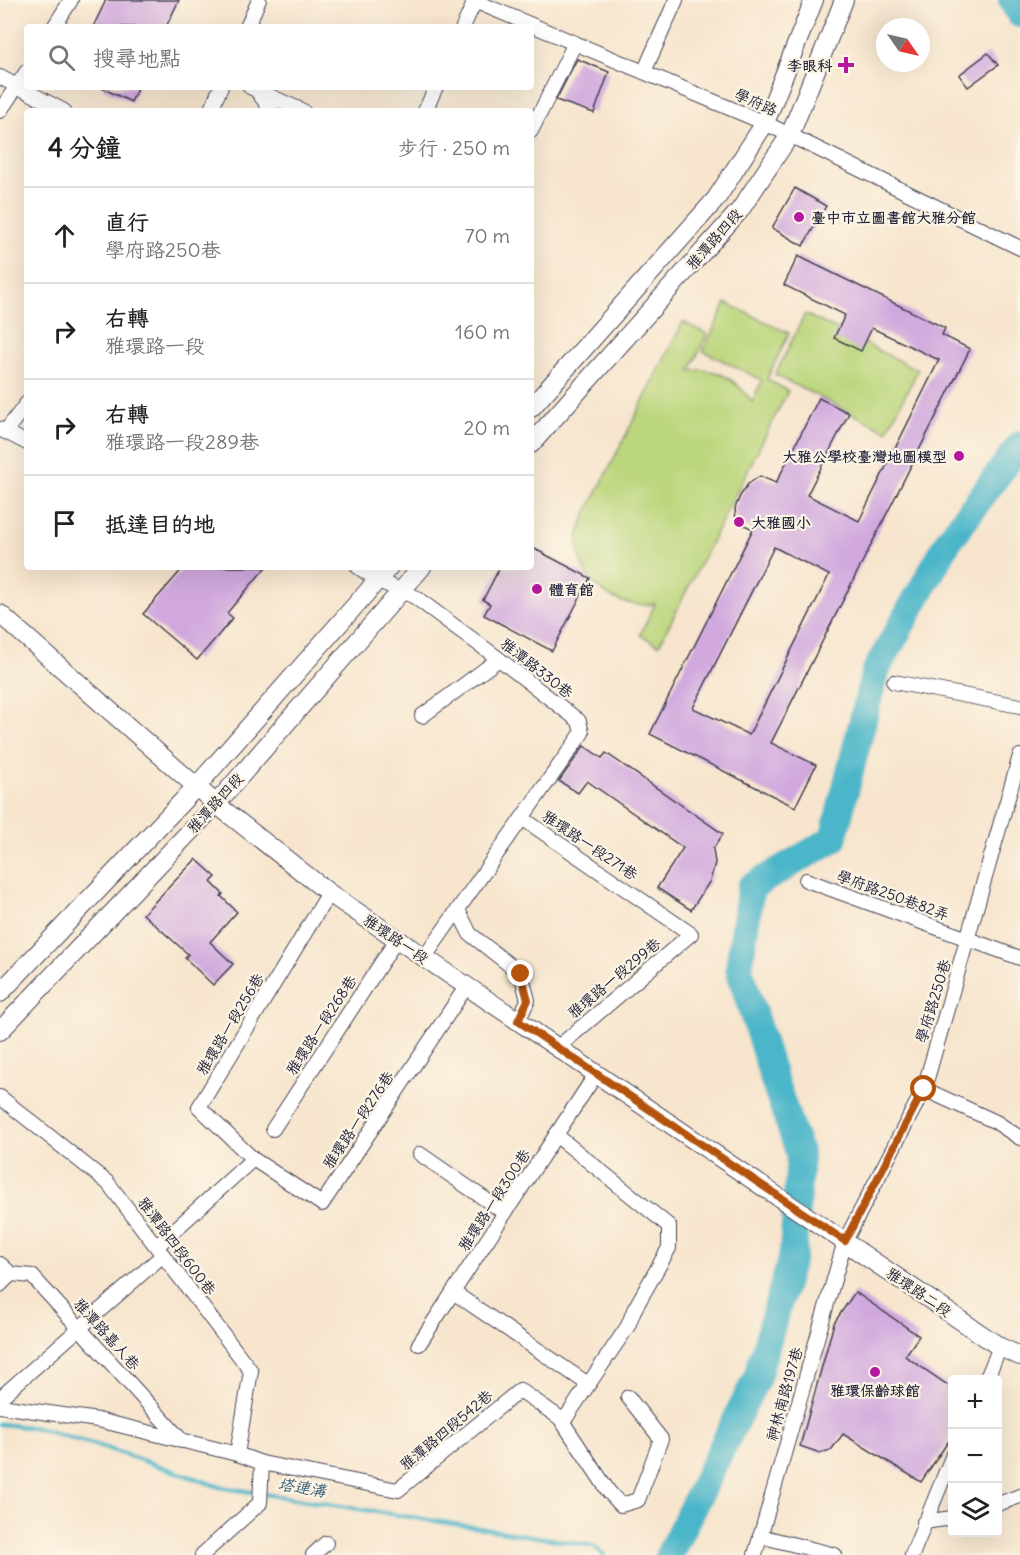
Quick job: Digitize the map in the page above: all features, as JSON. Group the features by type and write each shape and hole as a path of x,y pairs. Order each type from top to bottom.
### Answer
{"street":[{"path":"56,24 71,0"},
{"path":"248,24 259,0"},
{"path":"644,72 676,0"},
{"name":"雅潭路四段","path":"534,405 716,199 765,123 814,0"},
{"name":"雅潭路四段","path":"534,441 740,210 790,135 844,0"},
{"path":"464,24 474,1"},
{"name":"學府路","path":"474,1 529,24"},
{"name":"學府路","path":"534,26 765,123 1020,248"},
{"path":"534,125 575,43"},
{"path":"0,111 24,75"},
{"path":"0,77 24,90"},
{"path":"25,90 58,108"},
{"path":"211,108 219,90"},
{"path":"255,90 270,108"},
{"path":"257,90 296,108"},
{"path":"426,108 434,90"},
{"path":"1004,241 1020,235"},
{"path":"24,406 2,431 24,442"},
{"name":"雅潭路四段","path":"0,1031 216,804 419,570"},
{"name":"雅潭路四段","path":"0,993 196,787 383,574"},
{"name":"雅潭路330巷","path":"383,574 400,591 415,597 579,721 582,733 522,818"},
{"name":"雅環路一段","path":"0,614 216,804 329,893 820,1225"},
{"path":"422,716 499,659"},
{"path":"894,682 1020,706"},
{"name":"學府路250巷","path":"845,1241 924,1089 969,940 1020,756"},
{"name":"雅環路一段271巷","path":"424,958 522,818 691,934"},
{"name":"學府路250巷82弄","path":"806,880 1020,958"},
{"name":"雅環路一段256巷","path":"253,1159 199,1107 329,893"},
{"path":"458,910 470,934 521,974 528,1000 518,1021"},
{"name":"雅環路一段299巷","path":"557,1048 691,934"},
{"name":"雅環路一段268巷","path":"273,1129 397,939"},
{"name":"雅環路一段276巷","path":"253,1159 321,1204 466,987"},
{"name":"雅環路一段300巷","path":"419,1344 596,1074"},
{"path":"924,1089 986,1117 1020,1138"},
{"name":"雅潭路四段600巷","path":"0,1097 108,1183 251,1371 237,1454"},
{"path":"556,1135 669,1226 669,1248 634,1310 628,1326 563,1422"},
{"path":"420,1154 505,1213"},
{"path":"0,1398 80,1328 253,1159"},
{"name":"雅環路二段","path":"820,1225 1000,1347 1020,1356"},
{"name":"神林南路197巷","path":"754,1555 845,1241"},
{"name":"雅潭路嘉人巷","path":"0,1264 11,1274 32,1276 182,1441"},
{"path":"0,1285 11,1274"},
{"path":"453,1292 588,1384"},
{"path":"988,1375 1000,1347"},
{"name":"雅潭路四段542巷","path":"0,1406 98,1420 262,1462 399,1490 520,1389 560,1418 609,1492 621,1505 638,1500 661,1439 628,1396"},
{"path":"202,1555 260,1503 262,1462"},
{"path":"912,1555 948,1466"},
{"path":"1002,1503 1020,1496"},
{"path":"924,1522 948,1519"},
{"path":"760,1536 835,1555"},
{"path":"313,1555 326,1543"}],"green space":[{"path":"726,303 789,333 767,379 788,391 659,645 640,635 655,604 640,605 613,598 592,582 580,557 579,533 588,510 683,322 707,334 690,371 709,371 726,377 752,402 762,380 703,351"},
{"path":"805,314 918,370 887,431 775,375"}],"building":[{"path":"106,0 179,0 167,24 94,24"},
{"path":"988,53 998,65 968,87 959,75"},
{"path":"577,59 609,72 594,113 556,100"},
{"path":"106,90 137,90 131,102"},
{"name":"臺中市立圖書館大雅分館","path":"795,188 826,206 803,246 772,228"},
{"path":"798,256 945,328 942,335 970,349 771,743 816,765 795,807 650,734 753,529 736,521 735,508 748,484 760,476 776,483 819,398 849,413 807,495 859,521 939,360 872,328 861,351 834,338 845,315 784,285","holes":["774,547 829,575 749,735 693,708"]},
{"name":"體育館","path":"534,549 590,578 552,651 484,615 490,604 483,600 498,570 534,570"},
{"path":"181,570 263,570 227,613 233,618 197,660 143,614"},
{"path":"584,746 602,758 606,753 723,834 713,849 715,863 710,881 691,910 657,888 683,848 587,781 578,793 559,781"},
{"path":"196,859 216,877 211,882 237,912 210,942 233,964 213,985 185,958 188,954 143,914"},
{"name":"雅環保齡球館","path":"855,1292 919,1336 905,1356 948,1385 948,1442 921,1482 843,1434 831,1450 820,1453 800,1446 834,1323"}],"waterway":[{"path":"1012,0 1020,14"},
{"path":"669,1555 757,1377 793,1253 800,1155 739,968 751,887 833,839 875,672 949,540 1020,445"},
{"name":"塔連溝","path":"0,1424 37,1428 106,1448 220,1487 594,1546 604,1555"}],"place":[{"name":"李眼科","path":"846,65"},
{"name":"臺中市立圖書館大雅分館","path":"799,217"},
{"name":"大雅公學校臺灣地圖模型","path":"959,456"},
{"name":"大雅國小","path":"739,522"},
{"name":"體育館","path":"537,589"},
{"name":"雅環保齡球館","path":"875,1372"}],"route":[{"path":"521,974 528,1000 518,1021 845,1241 924,1089"}]}
